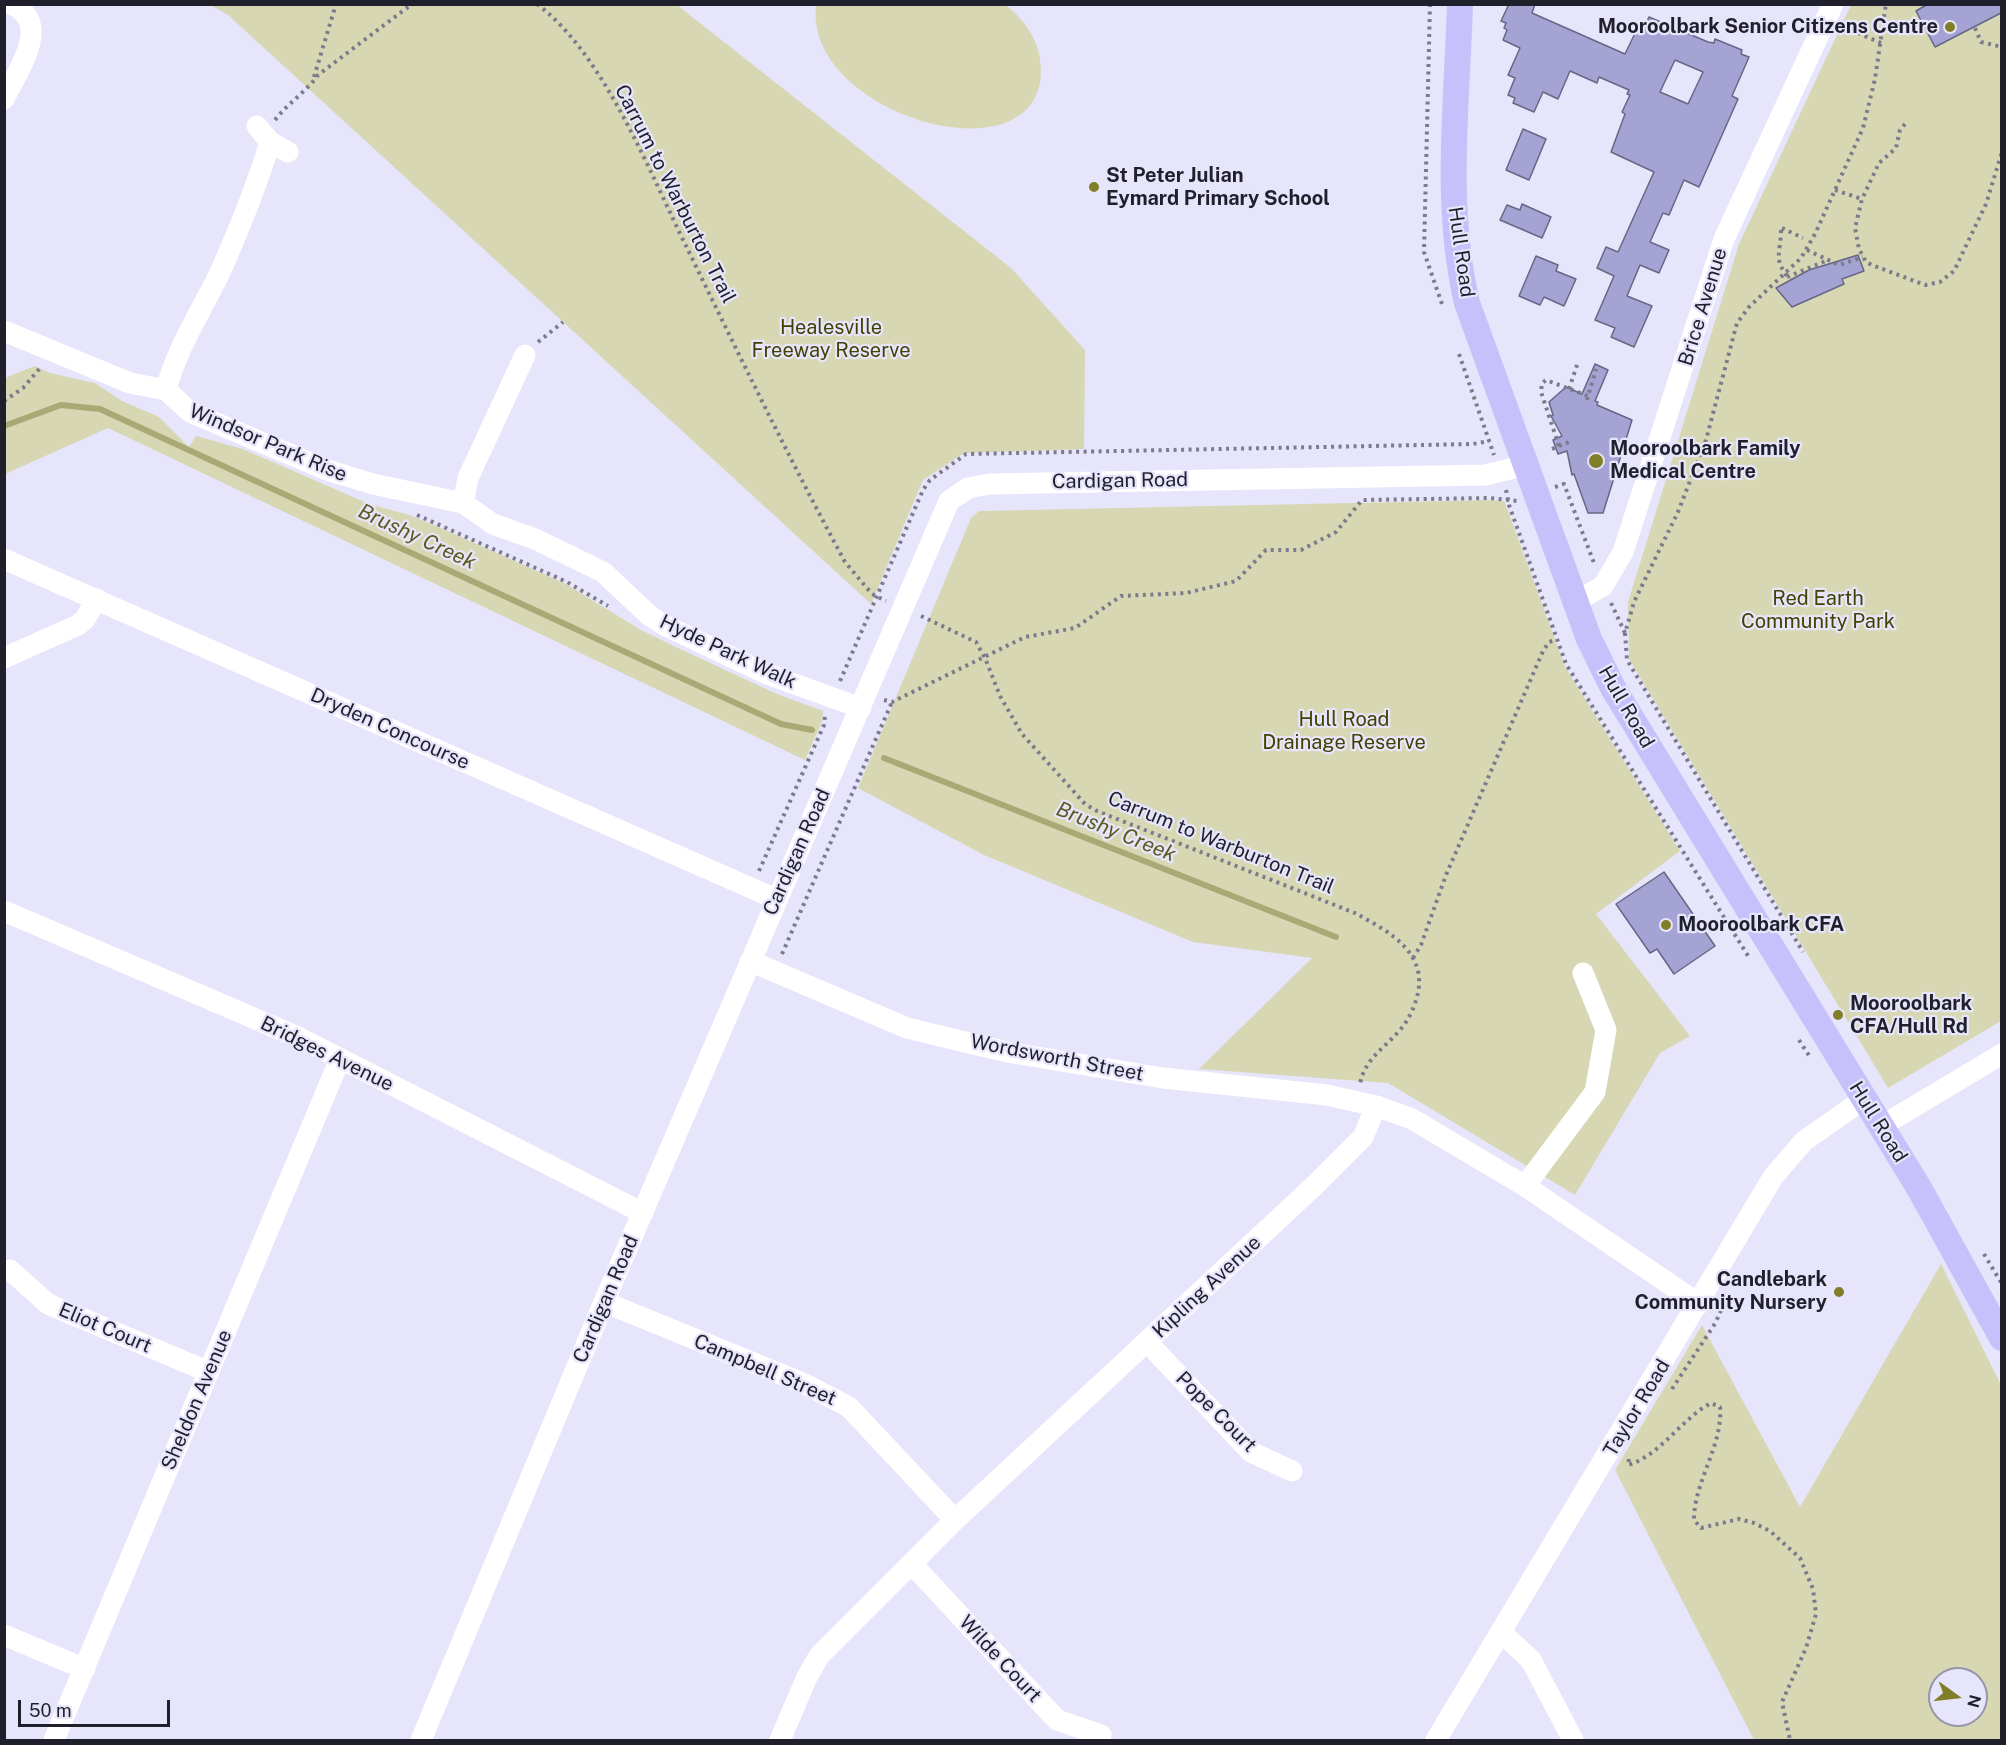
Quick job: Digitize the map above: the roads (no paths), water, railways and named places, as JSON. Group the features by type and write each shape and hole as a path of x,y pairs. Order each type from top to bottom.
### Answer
{"main road":[{"name":"Hull Road","path":"1460,4 1453,167 1455,244 1467,303 1594,650 1613,688 1919,1188 2001,1338"}],"street":[{"path":"4,99 31,41 33,29 27,15 11,4"},
{"name":"Brice Avenue","path":"1575,602 1603,586 1623,552 1724,239 1833,4"},
{"path":"4,331 130,382 166,390 179,350 221,268 256,186 270,139"},
{"path":"463,503 468,478 525,355"},
{"name":"Windsor Park Rise","path":"166,390 190,412 327,470 365,482 463,503"},
{"name":"Cardigan Road","path":"421,1740 604,1302 949,501 968,488 989,484 1486,475 1525,465"},
{"name":"Hyde Park Walk","path":"463,503 493,524 535,539 603,573 650,616 664,625 767,674 861,708"},
{"name":"Dryden Concourse","path":"4,559 776,899"},
{"path":"4,658 78,626 86,619 97,599"},
{"name":"Bridges Avenue","path":"9,920 300,1038 643,1213"},
{"name":"Wordsworth Street","path":"750,961 907,1028 1007,1053 1163,1078 1327,1095 1366,1104"},
{"path":"1525,1186 1595,1092 1606,1030 1583,973"},
{"path":"1880,1127 2001,1054"},
{"name":"Sheldon Avenue","path":"54,1740 340,1059"},
{"name":"Taylor Road","path":"1436,1740 1773,1177 1804,1141 1864,1099"},
{"path":"1366,1104 1412,1119 1525,1186 1699,1304"},
{"name":"Kipling Avenue","path":"780,1740 807,1677 819,1656 955,1520 1148,1343 1363,1137 1366,1104"},
{"name":"Eliot Court","path":"10,1270 48,1304 210,1372"},
{"name":"Campbell Street","path":"604,1302 805,1384 849,1407 955,1520"},
{"name":"Pope Court","path":"1148,1343 1251,1452 1292,1471"},
{"name":"Wilde Court","path":"912,1564 1057,1720 1101,1735"},
{"path":"1502,1633 1531,1660 1573,1740"},
{"path":"4,1635 85,1669"}],"waterway":[{"name":"Brushy Creek","path":"4,426 61,405 100,409 781,724 812,730"},
{"name":"Brushy Creek","path":"884,758 1336,937"}],"place":[{"name":"Mooroolbark Senior Citizens Centre","path":"1950,27"},
{"name":"St Peter Julian Eymard Primary School","path":"1094,187"},
{"name":"Mooroolbark Family Medical Centre","path":"1596,461"},
{"name":"Mooroolbark CFA","path":"1666,925"},
{"name":"Mooroolbark CFA/Hull Rd","path":"1838,1015"},
{"name":"Candlebark Community Nursery","path":"1839,1292"}],"park label":[{"name":"Healesville Freeway Reserve","path":"831,340"},
{"name":"Red Earth Community Park","path":"1818,610"},
{"name":"Hull Road Drainage Reserve","path":"1344,732"}]}
